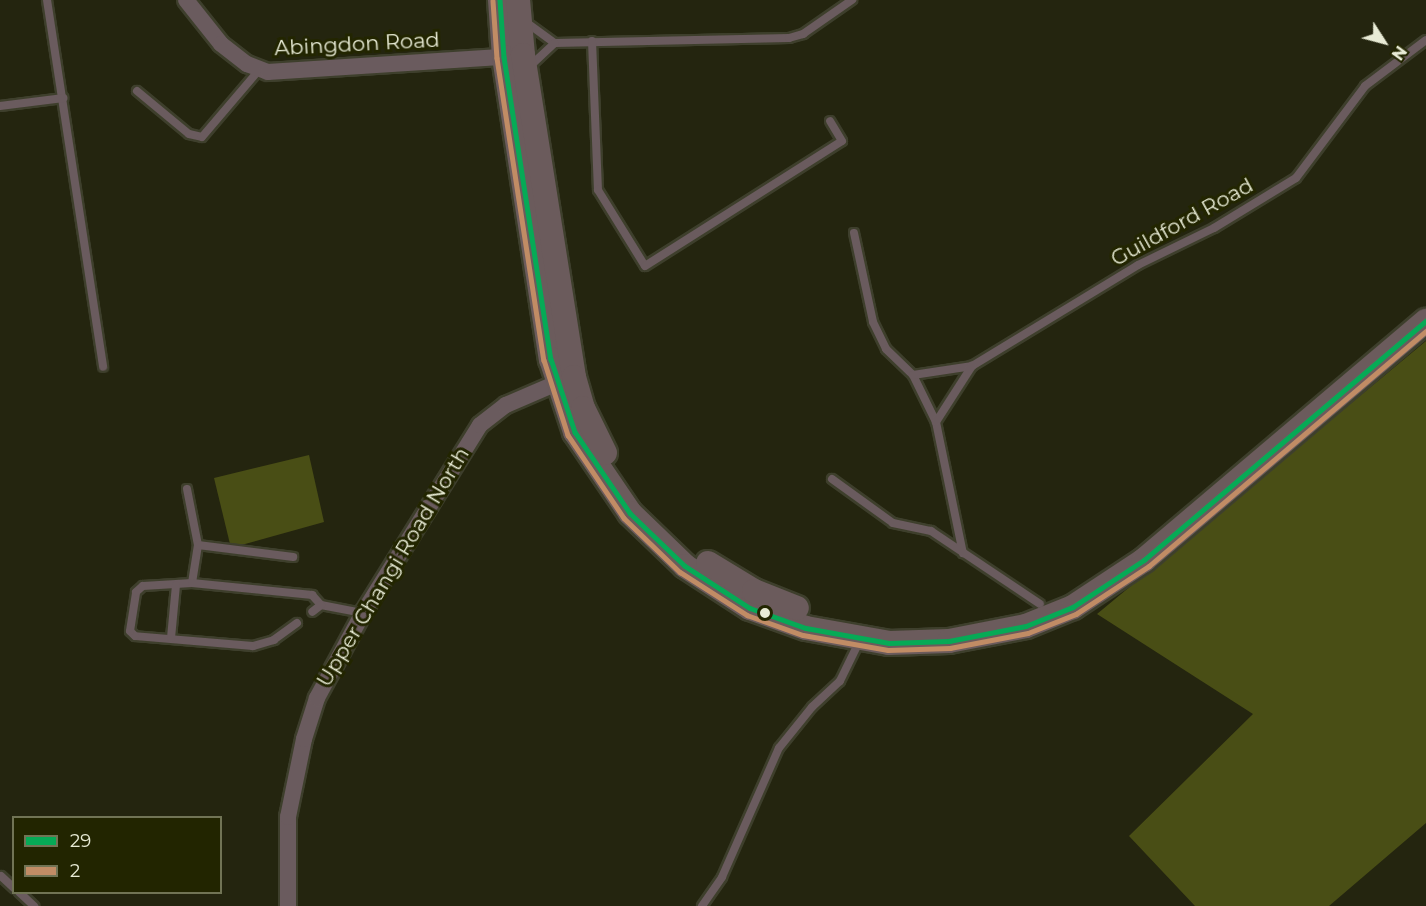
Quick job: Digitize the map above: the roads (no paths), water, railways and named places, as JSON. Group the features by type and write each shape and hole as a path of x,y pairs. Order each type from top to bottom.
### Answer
{"street":[{"name":"Abingdon Road","path":"186,0 221,44 259,70 281,74 517,61"},
{"path":"500,0 517,61 565,380 566,411 588,456 610,488 685,566 750,608 806,628 860,640 921,643 983,636 1051,617 1095,594 1171,537 1426,321"},
{"path":"517,61 519,9"},
{"path":"565,380 583,408 604,450 640,504 688,550 754,591 827,617 889,627 951,624 1040,604 1075,589 1164,527 1426,301"},
{"name":"Upper Changi Road North","path":"288,906 288,817 304,739 317,698 363,614 480,425 506,405 565,380"}],"lane":[{"path":"47,0 103,367"},
{"path":"517,61 555,43 789,38 803,33 852,0"},
{"path":"519,9 555,43"},
{"name":"Guildford Road","path":"913,375 972,366 1138,265 1214,228 1296,178 1365,86 1426,40"},
{"path":"592,41 598,189 645,266 842,141 830,121"},
{"path":"137,92 189,134 202,137 259,70"},
{"path":"0,106 63,98"},
{"path":"854,233 873,322 886,349 913,375 936,422 963,553"},
{"path":"936,422 972,366"},
{"path":"832,479 893,524 931,531 1040,604"},
{"path":"187,489 198,545 192,583"},
{"path":"198,545 293,557"},
{"path":"297,623 263,645 135,636 130,631 139,587 192,583 312,595 321,605 363,614"},
{"path":"171,638 176,585"},
{"path":"312,612 321,605"},
{"path":"702,906 722,877 779,748 812,707 840,681 860,640"},
{"path":"21,894 34,906"}]}
